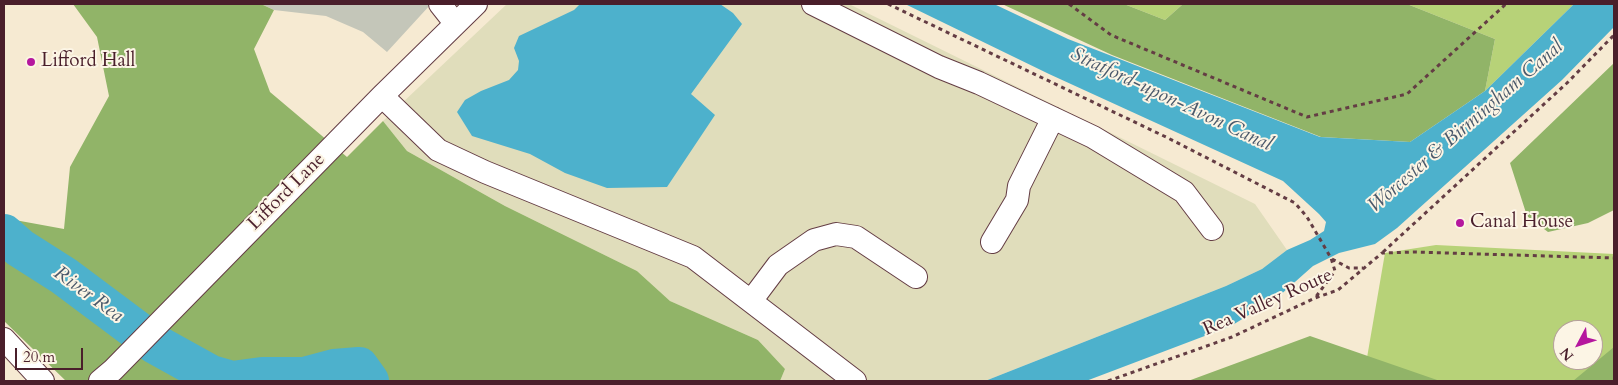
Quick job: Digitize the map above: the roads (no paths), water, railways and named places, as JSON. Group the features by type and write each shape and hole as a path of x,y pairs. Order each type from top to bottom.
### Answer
{"street":[{"path":"440,4 455,23"},
{"name":"Lifford Lane","path":"100,381 113,370 382,96 476,4"},
{"path":"813,4 939,67 980,83 1094,137 1184,192 1212,229"},
{"path":"382,96 438,150 502,180 693,257 855,381"},
{"path":"992,242 1018,200 1020,186 1053,118"},
{"path":"751,301 778,265 814,240 836,234 856,237 916,277"},
{"path":"4,340 44,381"}],"water":[{"path":"580,4 720,4 733,13 742,24 691,94 715,115 667,187 607,188 565,173 530,154 472,136 457,112 465,100 481,91 509,80 518,70 519,61 514,48 519,36 574,10"},
{"path":"905,4 994,4 1068,39 1320,137 1410,142 1485,91 1574,4 1614,4 1614,27 1562,80 1397,228 1375,244 1339,253 1313,266 1278,297 1231,326 1086,381 985,381 1226,286 1262,269 1287,250 1310,240 1324,231 1326,222 1283,181 1049,74"}],"waterway":[{"name":"River Rea","path":"4,234 20,248 64,276 155,344 211,375 232,381 262,377 304,377 334,369 359,367 369,381"}],"place":[{"name":"Lifford Hall","path":"31,62"},
{"name":"Canal House","path":"1460,223"}],"water label":[{"name":"Stratford-upon-Avon Canal","path":"1171,100"},
{"name":"Worcester & Birmingham Canal","path":"1466,127"}]}
